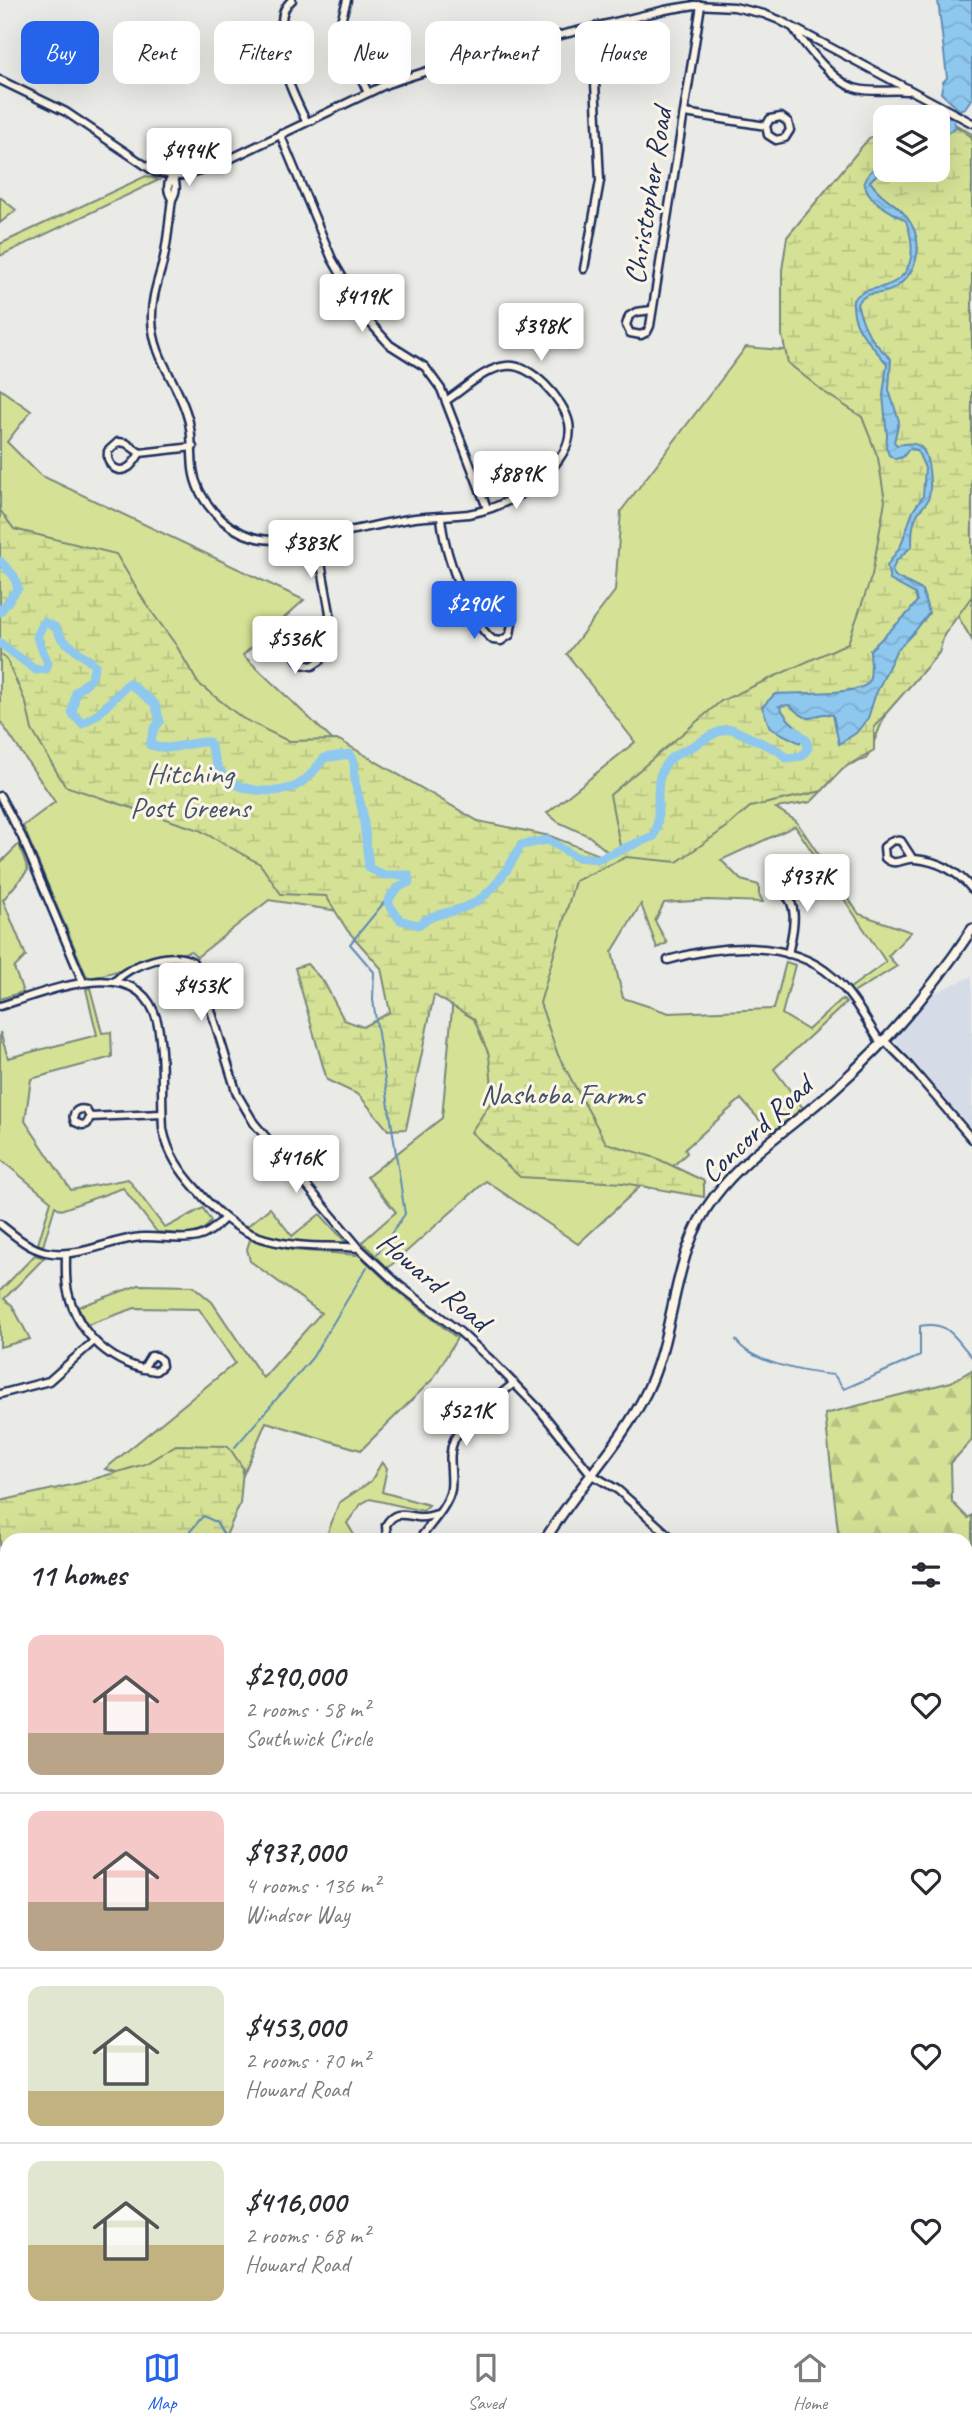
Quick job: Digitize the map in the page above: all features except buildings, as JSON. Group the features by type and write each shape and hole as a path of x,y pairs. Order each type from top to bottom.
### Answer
{"main road":[{"name":"Concord Road","path":"550,1533 627,1424 646,1392 663,1345 686,1253 696,1225 707,1207 742,1166 834,1089 882,1040 954,956 972,929"}],"street":[{"path":"292,0 285,7 282,16 282,57 289,86 306,121"},
{"path":"347,0 341,21 341,33 368,93"},
{"path":"621,21 665,10 730,3 793,27 970,122"},
{"name":"Christopher Road","path":"652,310 631,314 626,322 628,331 635,335 644,334 649,329 701,5"},
{"path":"793,27 819,60 853,88 913,91"},
{"path":"0,80 66,112 155,172 172,176 204,170 368,93 458,60 575,32"},
{"path":"584,269 600,181 595,84"},
{"path":"685,113 766,126"},
{"path":"280,134 332,259 366,318 390,345 425,367 447,400 487,509"},
{"path":"172,176 176,181 175,195 172,199 166,246 153,300 152,326 158,355 186,411 196,483 204,500 224,522 261,539 284,541 416,518 487,509 530,487 554,465 569,442 568,418 563,408 536,376 525,369 514,366 490,371 447,400"},
{"path":"140,453 130,466 122,470 113,467 107,457 110,447 118,442 126,443 140,453 193,447"},
{"path":"441,516 448,553 470,608 490,638 501,641 510,635 512,623 507,616 470,608"},
{"path":"316,536 330,609 327,627 320,661 310,666 301,664 296,657 297,646 327,627"},
{"path":"0,796 26,845 83,982"},
{"path":"0,817 9,811"},
{"path":"912,858 901,841 893,839 884,846 885,858 891,863 912,858 954,871 972,889"},
{"path":"780,891 788,897 794,914 788,954"},
{"path":"668,960 734,947 788,954 817,965 832,976 882,1040 905,1061 972,1139"},
{"name":"Howard Road","path":"116,981 131,968 158,961 182,958 193,962 207,997 232,1082 243,1107 254,1123 360,1249 407,1292 476,1346 514,1383 539,1409 591,1474 618,1490 666,1533"},
{"path":"0,1006 83,982 116,981 141,995 155,1014 166,1142 174,1161 212,1208 224,1219 248,1233 271,1240 307,1246 360,1249"},
{"path":"90,1117 162,1114"},
{"path":"0,1224 36,1249 66,1254 134,1238 196,1238 206,1234 224,1219"},
{"path":"66,1254 67,1288 82,1325 94,1341 119,1361 143,1369"},
{"path":"0,1394 49,1381 94,1341"},
{"path":"424,1533 450,1493 450,1453 456,1437 463,1426 514,1383"},
{"path":"387,1533 386,1525 396,1515 423,1517 437,1514"}],"shaded area":[{"path":"972,976 972,1130 894,1039 895,1034 930,995"}],"green space":[{"name":"Nashoba Farms","path":"950,121 972,134 972,640 912,539 888,708 866,759 848,765 811,802 776,808 796,821 859,914 911,932 888,956 897,966 853,993 850,988 886,962 795,826 721,860 741,880 759,885 763,902 708,900 664,903 655,921 667,943 657,948 641,904 612,952 623,998 669,1013 774,1009 786,962 795,965 782,1014 808,1030 842,999 846,1003 774,1069 803,1108 771,1133 741,1099 685,1149 687,1153 649,1188 644,1183 578,1244 486,1181 388,1268 362,1242 396,1212 367,1177 442,1118 453,998 435,946 596,865 609,853 589,836 558,822 547,813 635,742 567,654 615,591 621,511 746,347 855,356 884,182 950,182"},
{"name":"Nashoba Farms","path":"950,122 972,137 972,596 944,635 939,653 874,727 874,750 842,769 822,791 750,807 727,827 677,862 626,857 575,881 540,1003 558,1055 606,1143 656,1158 704,1181 704,1197 623,1183 520,1177 471,1132 493,1099 489,1055 474,1019 434,995 406,1129 388,1130 359,1095 327,1080 295,968 307,964 324,982 344,1020 363,1027 390,1012 381,968 347,930 326,896 281,894 260,864 199,830 65,786 32,730 26,703 6,658 0,654 0,510 14,529 116,554 198,683 242,718 288,741 339,740 478,821 550,836 602,856 620,846 610,795 721,701 848,643 872,575 885,501 878,458 862,417 824,392 788,363 782,335 782,270 787,237 873,136 873,182 950,182"},
{"path":"146,176 159,180 0,256 0,244"},
{"path":"0,197 16,210 0,223"},
{"name":"Hitching Post Greens","path":"0,389 31,411 7,442 40,475 304,600 243,655 341,748 382,918 269,900 197,957 191,951 91,978 86,975 23,826 55,802 0,721"},
{"path":"19,844 28,870 3,900 26,956 14,968 23,992 0,999 0,863"},
{"path":"90,988 102,1033 111,1032 112,1057 31,1079 25,1121 71,1190 128,1179 165,1228 203,1208 211,1221 201,1230 187,1234 157,1232 123,1188 61,1210 55,1206 43,1246 38,1244 51,1201 0,1159 0,1032 8,1058 97,1035 86,989"},
{"path":"270,1208 292,1236 320,1214 353,1250 292,1247 241,1231"},
{"path":"250,1240 292,1250 359,1255 395,1289 457,1338 433,1379 361,1450 266,1422 231,1503 105,1469 235,1363 199,1309 135,1308 87,1325 78,1307 139,1285 193,1286 212,1302 263,1378 321,1313 250,1261 247,1249"},
{"path":"35,1255 44,1258 4,1299 12,1305 30,1339 0,1347 0,1291"},
{"path":"972,1370 972,1440 951,1463 952,1502 968,1518 972,1515 972,1533 838,1533 825,1414 951,1382"},
{"path":"176,1445 228,1446 243,1468 240,1504 227,1533 0,1533 0,1501 80,1483 145,1464"},
{"path":"382,1462 387,1468 382,1492 429,1505 423,1511 370,1499 361,1504 347,1523 353,1533 328,1533 339,1503 371,1481"}],"water":[{"path":"938,0 972,0 972,98 965,108 959,110 941,93 943,82 947,78"},
{"path":"950,117 956,127 950,131"},
{"path":"873,169 873,178 870,181 902,211 916,235 917,254 910,273 890,291 871,294 857,304 869,334 891,359 889,390 899,421 894,442 897,445 919,446 928,463 928,500 915,521 912,546 896,561 892,571 896,577 922,590 929,613 896,651 868,718 856,733 839,744 833,715 809,718 789,705 779,706 804,734 800,743 770,728 762,707 775,694 839,692 868,683 871,672 870,650 917,601 915,594 890,580 887,566 901,545 913,511 923,496 925,468 917,450 909,449 903,457 895,459 889,455 886,447 883,395 887,364 863,335 853,310 853,300 857,296 888,285 904,274 912,249 906,221 870,196 864,182"}],"waterway":[{"path":"0,561 14,576 18,588 0,612"},
{"path":"0,643 36,670 46,669 48,663 37,637 44,622 55,627 62,639 95,665 91,679 76,692 72,713 82,724 98,714 129,683 155,704 160,721 154,729 150,745 166,748 209,742 221,772 242,787 270,791 293,787 308,777 324,758 350,754 354,761 355,782 363,814 369,868 384,875 408,875 409,882 396,890 388,903 400,920 418,925 483,897 505,872 521,845 548,840 576,857 598,859 654,836 658,818 658,788 663,769 674,756 714,734 732,729 779,751 786,758 802,756 808,748 806,740 795,730"},
{"path":"377,1254 405,1214 373,1000 374,972 350,944 391,894"},
{"path":"235,1447 312,1358 367,1267"},
{"path":"736,1340 743,1348 767,1361 834,1375 844,1389 920,1356 920,1326 944,1328 972,1357"},
{"path":"189,1533 203,1516 216,1522 223,1533"}]}
